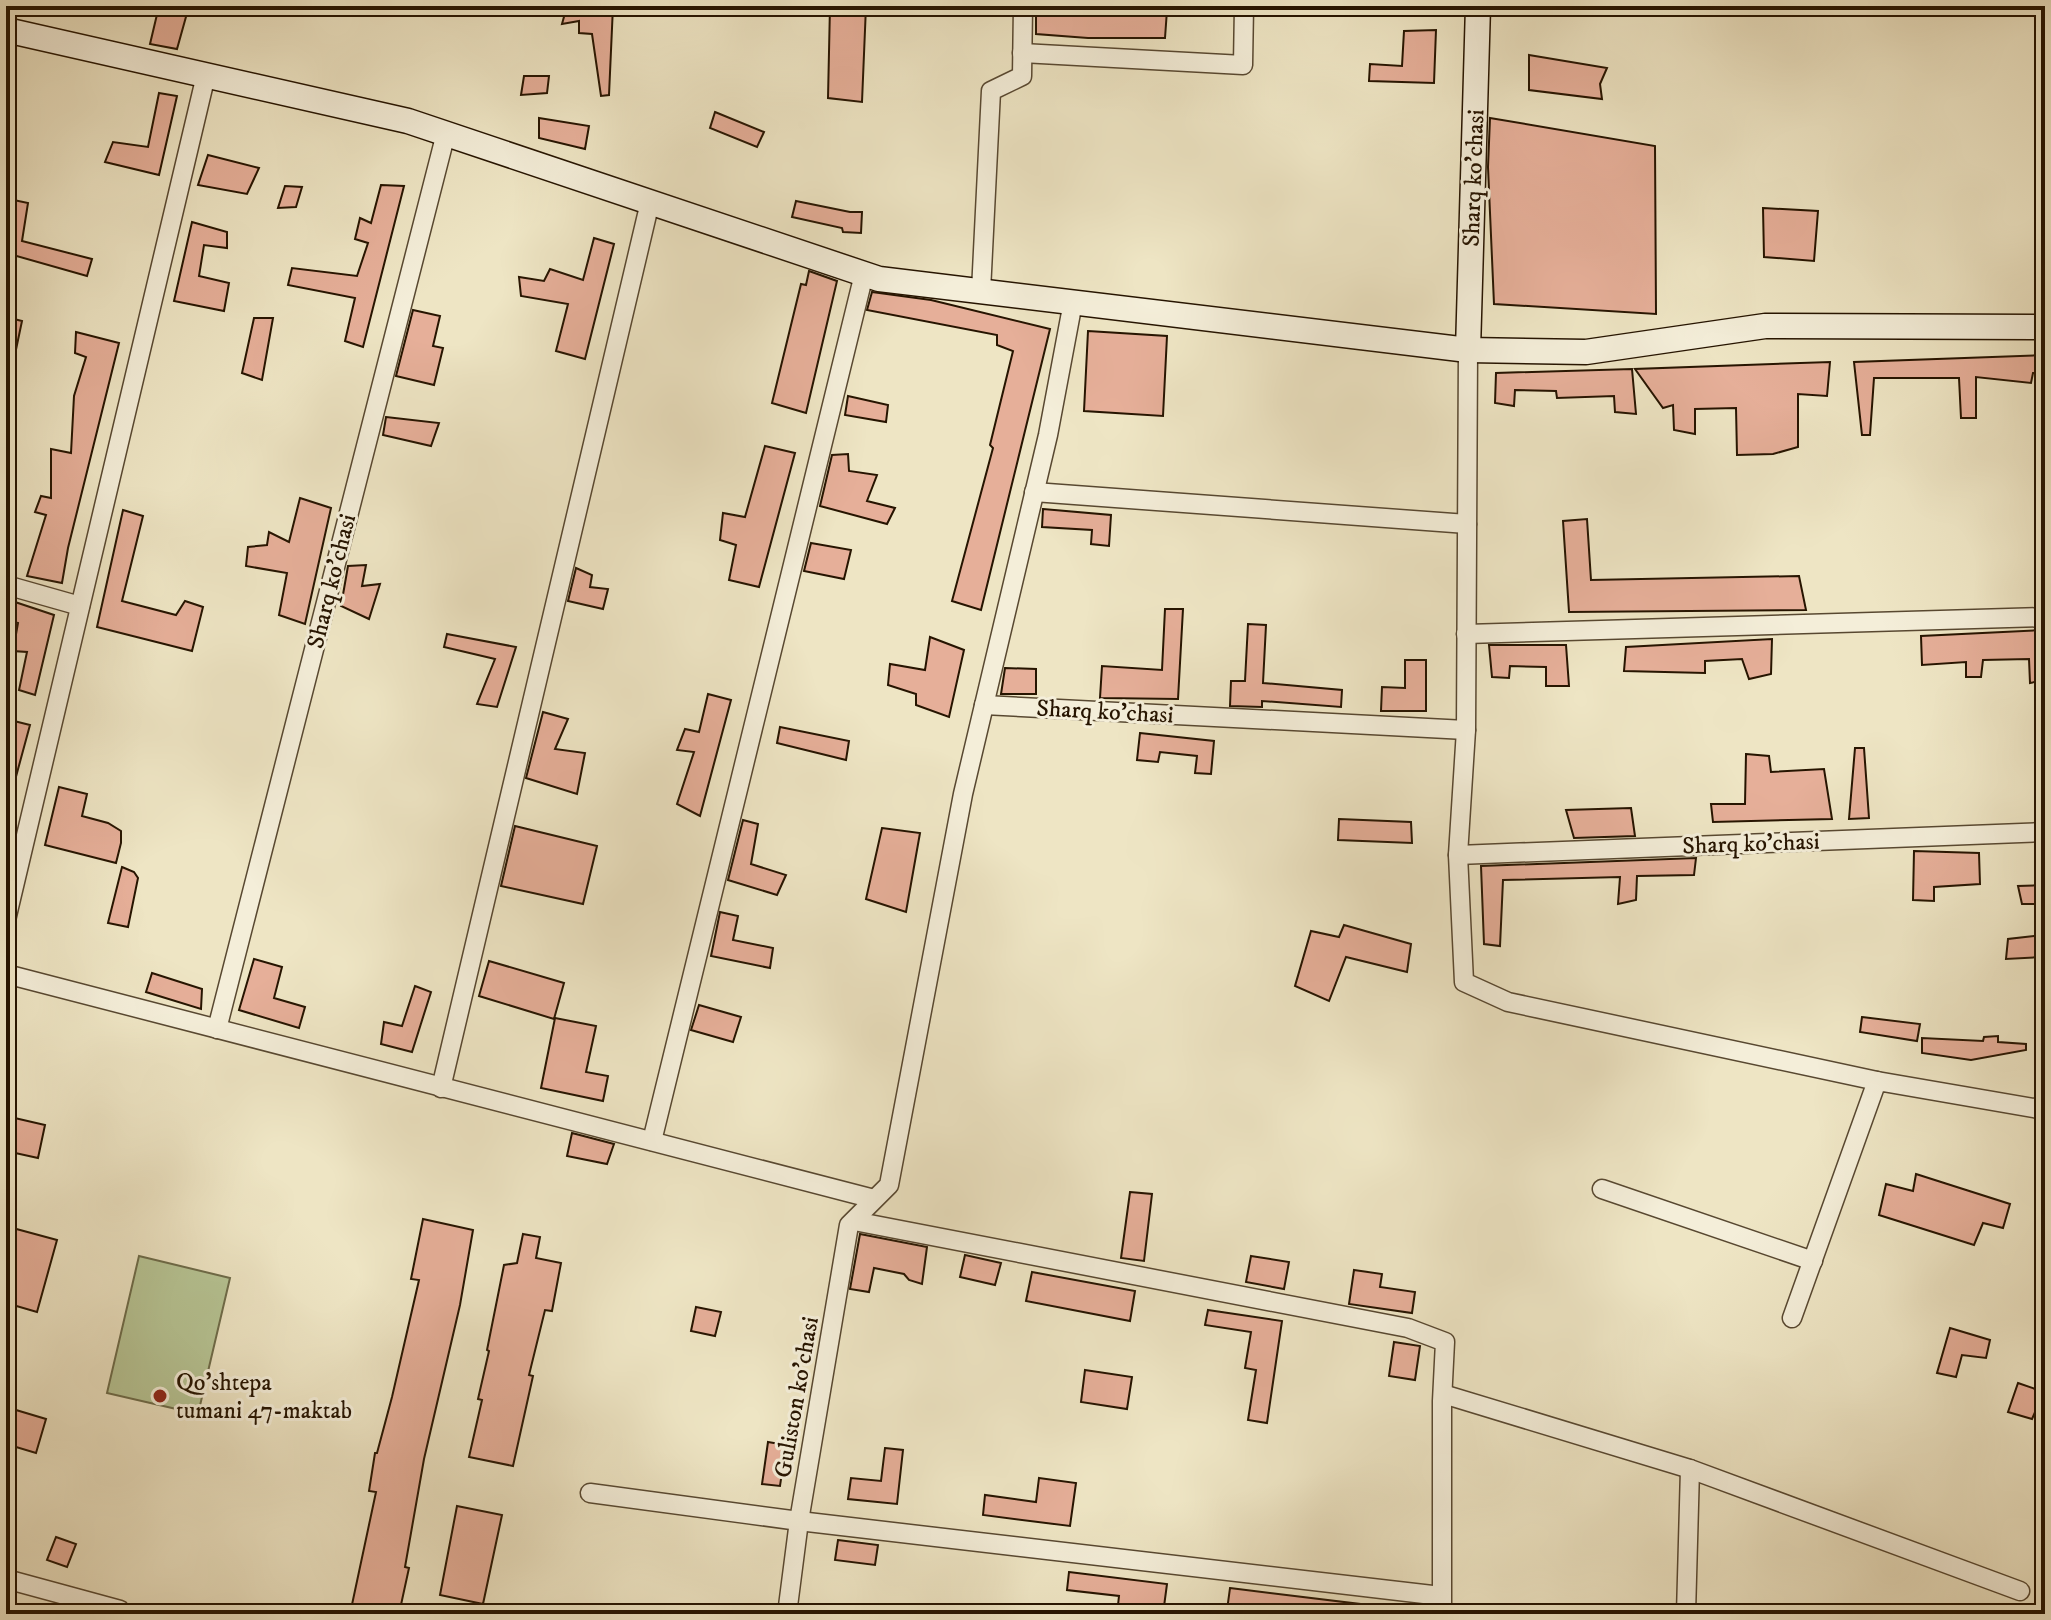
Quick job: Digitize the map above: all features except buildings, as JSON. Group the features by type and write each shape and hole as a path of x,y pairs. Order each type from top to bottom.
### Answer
{"street":[{"path":"981,291 991,91 1022,76 1023,6"},
{"path":"1022,53 1243,65 1244,6"},
{"name":"Sharq ko'chasi","path":"1478,6 1468,350 1466,730 1458,855 1464,982 1508,1002 1877,1081"},
{"path":"6,30 408,121 879,279 1468,350 1586,352 1765,326 2045,327"},
{"path":"6,920 10,882 80,606 206,75"},
{"name":"Sharq ko'chasi","path":"217,1029 446,133"},
{"path":"441,1088 650,202"},
{"path":"652,1141 864,274"},
{"name":"Guliston ko'chasi","path":"787,1614 799,1521 849,1225 889,1185 963,794 1034,492 1073,302"},
{"path":"1034,492 1467,524"},
{"path":"6,585 80,606"},
{"path":"1466,634 2045,617"},
{"name":"Sharq ko'chasi","path":"984,705 1466,730"},
{"name":"Sharq ko'chasi","path":"1458,855 2045,832"},
{"path":"6,974 874,1199"},
{"path":"1792,1318 1877,1081 2045,1110"},
{"path":"1602,1189 1813,1261"},
{"path":"590,1493 1442,1605 1445,1342 1408,1328 854,1221"},
{"path":"1443,1394 1690,1469 2020,1591"},
{"path":"1686,1614 1690,1469"},
{"path":"6,1579 120,1610 119,1614"}],"green space":[{"path":"139,1256 230,1278 198,1414 107,1393"}],"place":[{"name":"Qo'shtepa tumani 47-maktab","path":"160,1396"}]}
